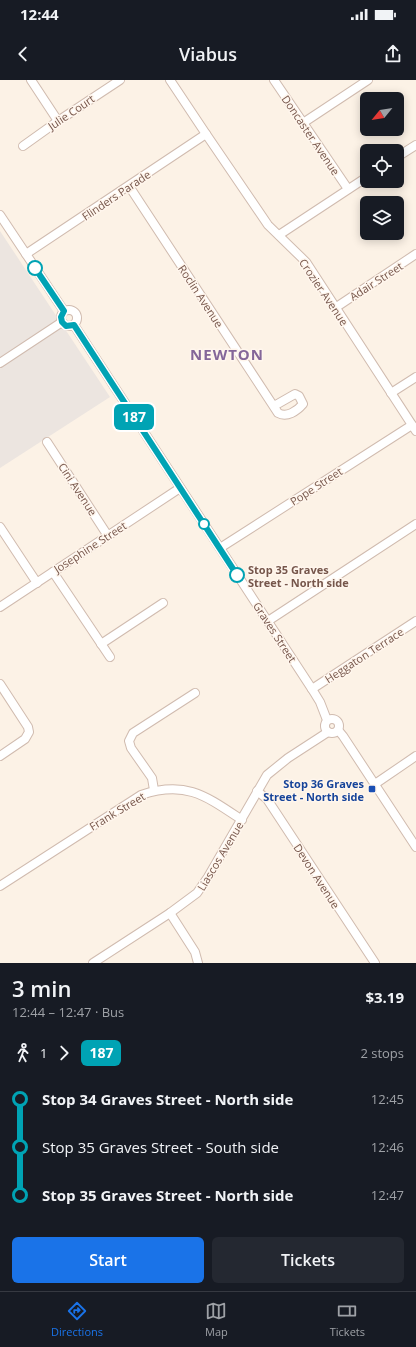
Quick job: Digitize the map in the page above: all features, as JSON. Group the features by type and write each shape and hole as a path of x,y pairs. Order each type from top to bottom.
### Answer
{"street":[{"path":"31,80 58,121"},
{"name":"Julie Court","path":"23,146 120,80"},
{"name":"Crozier Avenue","path":"170,80 268,225 306,262 414,428"},
{"name":"Doncaster Avenue","path":"274,80 348,189"},
{"path":"303,123 368,80"},
{"name":"Flinders Parade","path":"26,254 206,134"},
{"path":"404,153 416,145"},
{"path":"279,235 360,181"},
{"name":"Roclin Avenue","path":"129,186 274,406"},
{"path":"0,215 64,311"},
{"name":"Adair Street","path":"335,308 416,254"},
{"path":"71,310 75,313 77,320 74,325 66,326 62,322 61,317 64,311 71,310"},
{"path":"0,363 62,322"},
{"name":"Graves Street","path":"74,325 312,689 320,702 327,720"},
{"path":"391,393 416,377"},
{"name":"Pope Street","path":"220,548 414,428"},
{"name":"Cini Avenue","path":"47,442 108,536"},
{"name":"Josephine Street","path":"0,607 180,488"},
{"path":"268,621 416,524"},
{"path":"0,527 37,582"},
{"path":"53,572 110,657"},
{"path":"101,644 163,603"},
{"name":"Heggaton Terrace","path":"312,689 416,621"},
{"path":"0,684 28,727 29,732 25,739 0,756"},
{"path":"154,790 152,778 131,748 129,741 133,734 195,693"},
{"path":"338,730 332,733 328,732 325,726 327,720 336,720 339,725 338,730 416,847"},
{"name":"Liascos Avenue","path":"93,963 170,913 197,893 203,886 267,775 328,732"},
{"path":"375,784 416,756"},
{"name":"Frank Street","path":"0,886 141,795 154,790 178,789 198,793 242,820"},
{"name":"Devon Avenue","path":"258,792 267,799 375,963"},
{"path":"170,913 195,952 198,963"}],"shaded area":[{"path":"0,231 110,397 0,468"}],"bus line":[{"name":"187","path":"35,268 64,311 61,317 62,322 66,326 74,325 237,575"}],"place":[{"name":"Stop 35 Graves Street - North side","path":"237,575"},
{"name":"Stop 36 Graves Street - North side","path":"372,789"}],"district":[{"name":"NEWTON","path":"227,354"}]}
